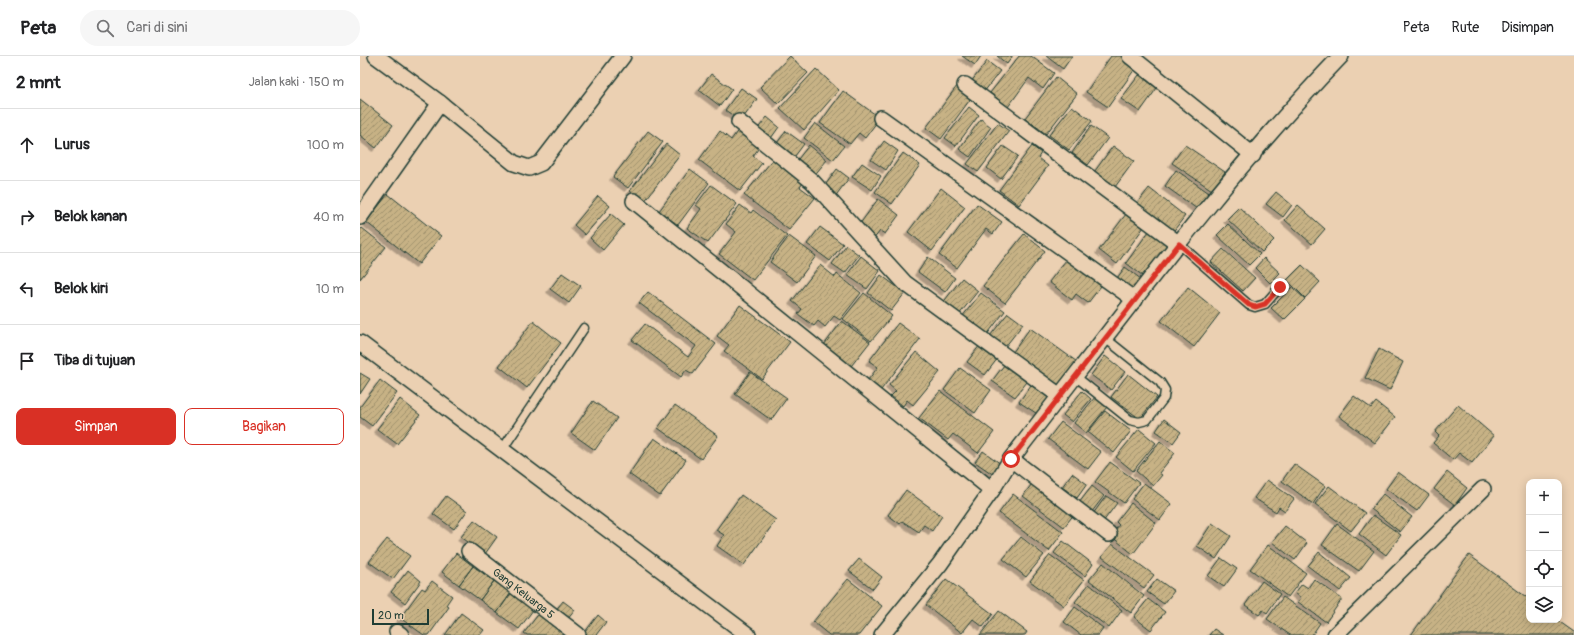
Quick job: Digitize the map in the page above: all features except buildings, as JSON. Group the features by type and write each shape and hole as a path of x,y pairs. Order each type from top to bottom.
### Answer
{"street":[{"path":"376,56 440,103 514,163 529,168 541,163 623,56"},
{"path":"1130,56 1253,154"},
{"path":"882,635 940,564 992,490 1011,459 1179,244 1253,154 1341,56"},
{"path":"965,85 1179,244"},
{"path":"360,217 440,103"},
{"path":"882,118 1135,300"},
{"path":"738,122 812,181 905,283 1060,396"},
{"path":"634,201 992,490"},
{"path":"360,343 748,635"},
{"path":"1011,459 1109,534"},
{"path":"1335,635 1483,489"},
{"name":"Gang Keluarga 5","path":"469,551 578,635"}],"lane":[{"path":"1179,244 1249,305 1255,307 1265,304 1280,287"},
{"path":"502,450 584,328"},
{"path":"1075,376 1130,420 1139,422 1147,420 1164,398 1164,390 1160,382 1105,338"}],"route":[{"path":"1011,459 1179,244 1249,305 1260,307 1265,304 1280,287"}]}
